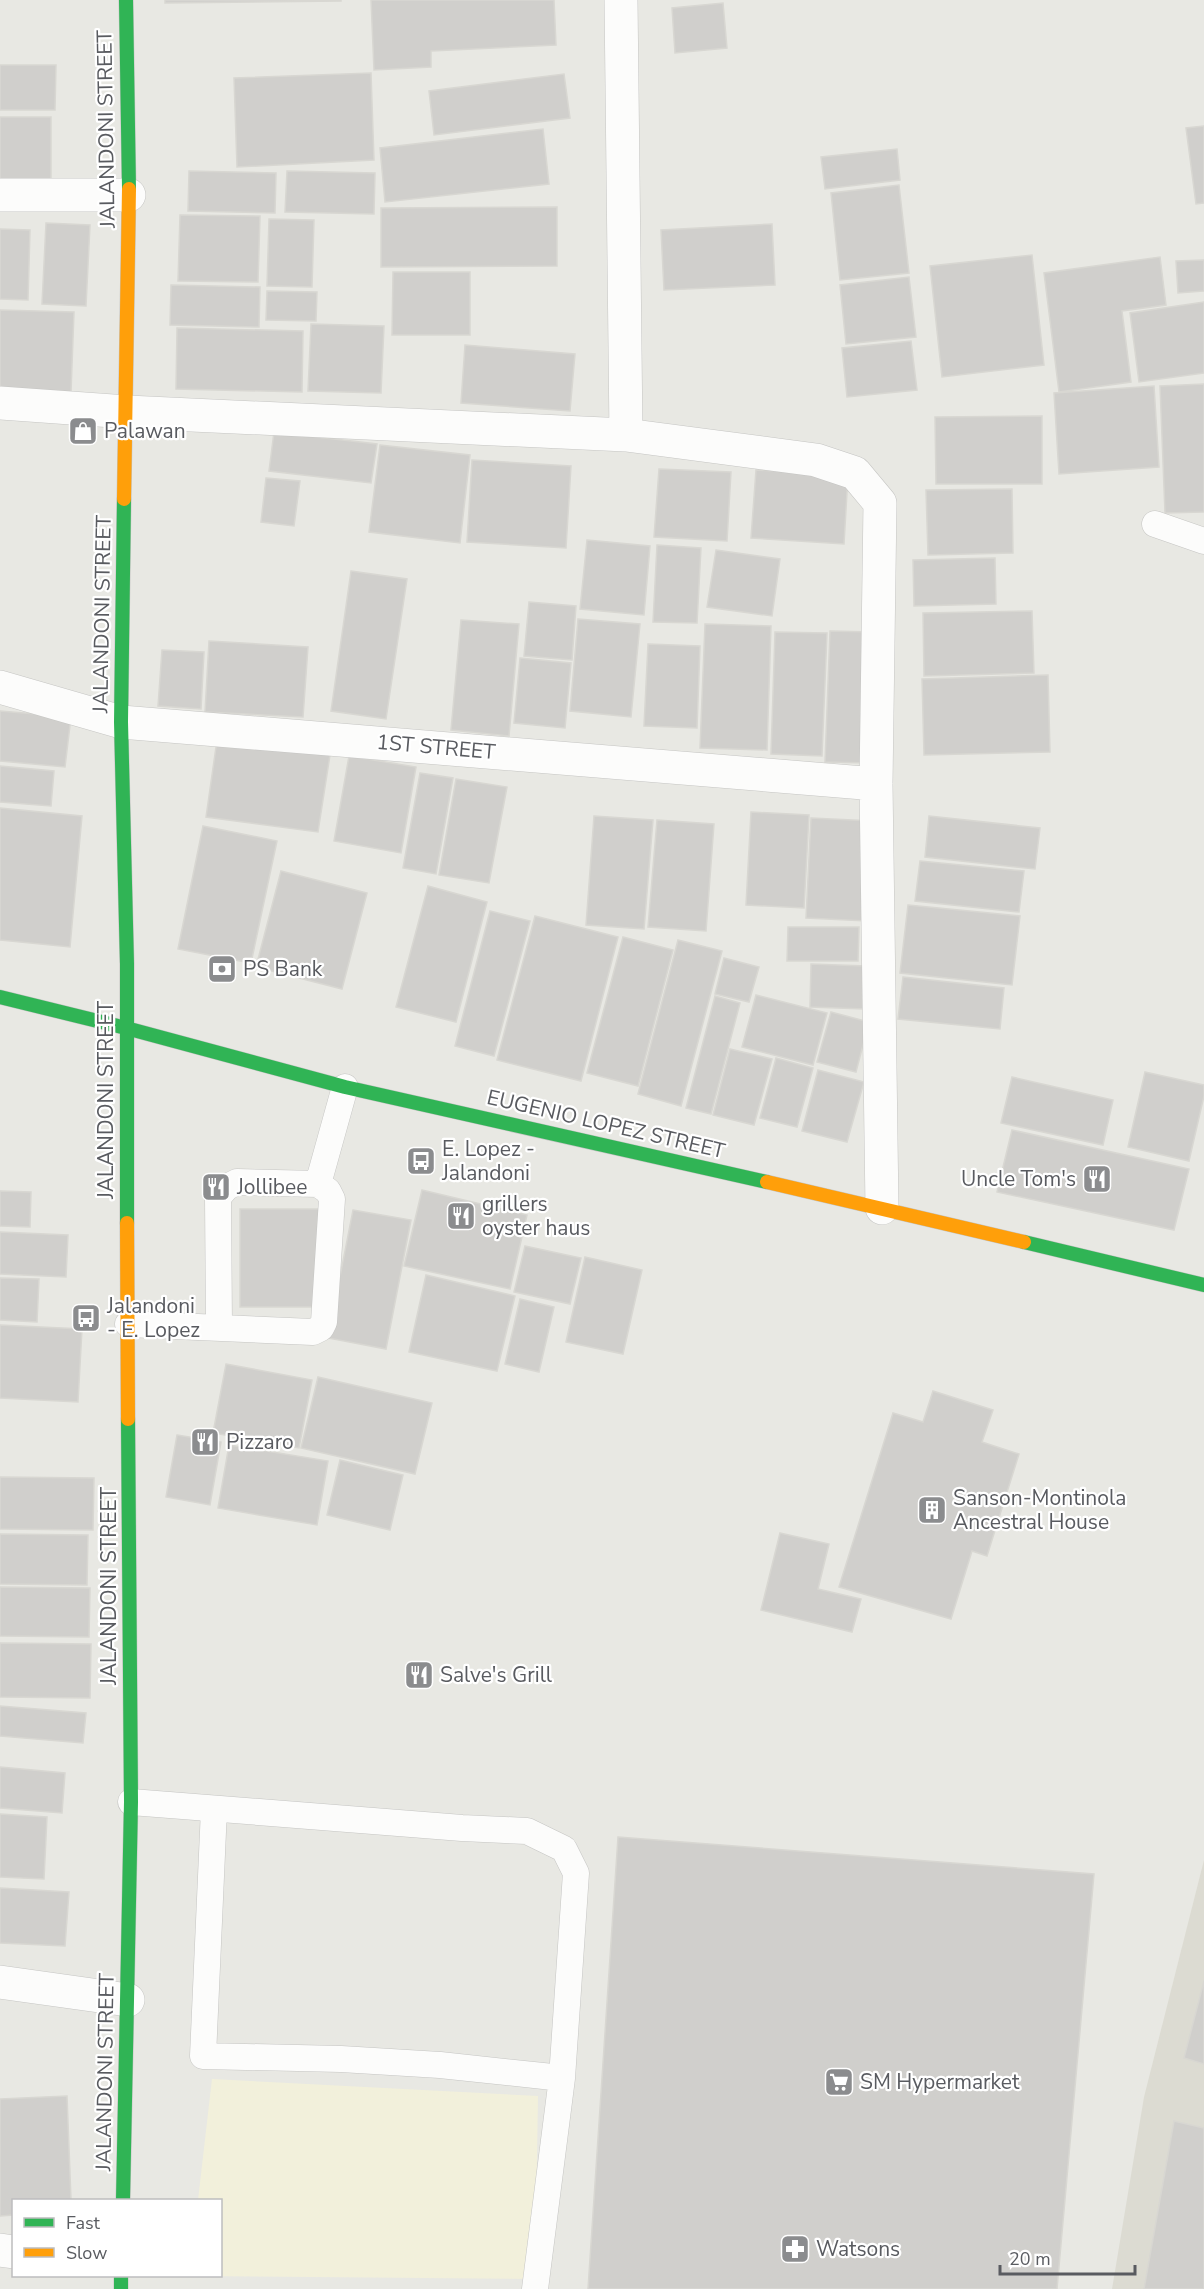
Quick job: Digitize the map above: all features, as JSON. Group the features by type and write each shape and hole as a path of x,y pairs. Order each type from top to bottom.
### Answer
{"main road":[{"name":"JALANDONI STREET","path":"123,2199 131,1802 127,964 121,722 129,195 126,0"},
{"name":"EUGENIO LOPEZ STREET","path":"0,997 126,1028 345,1087 882,1208 1204,1285"}],"street":[{"path":"621,0 626,435"},
{"path":"0,195 129,195"},
{"path":"0,403 127,412 626,435 816,460 855,473 880,503 876,784 882,1208"},
{"name":"1ST STREET","path":"0,687 121,722 876,784"},
{"path":"0,1982 128,2000"}],"lane":[{"path":"1155,524 1204,541"},
{"path":"318,1184 345,1087"},
{"path":"128,1324 219,1328 313,1332 321,1328 324,1322 332,1199 328,1191 318,1184 237,1182 227,1187 218,1197 219,1328"},
{"path":"131,1802 527,1831 564,1849 576,1873 562,2078 535,2289"},
{"path":"214,1809 203,2056 341,2059 440,2065 562,2078"}],"shaded area":[{"path":"1204,1860 1204,2289 1112,2289 1144,2097"},
{"path":"212,2079 538,2096 535,2279 222,2276 222,2199 198,2199"}],"building":[{"path":"165,0 341,0 341,1 165,3"},
{"path":"371,0 554,0 556,45 431,51 431,67 374,70"},
{"path":"723,3 727,48 675,53 672,8"},
{"path":"0,65 56,65 55,110 0,110"},
{"path":"371,73 374,160 237,167 234,78"},
{"path":"564,74 570,118 434,135 429,91"},
{"path":"0,117 51,117 51,180 0,179"},
{"path":"1204,126 1204,203 1196,204 1186,128"},
{"path":"543,129 549,184 385,202 380,148"},
{"path":"897,149 900,180 825,189 821,157"},
{"path":"189,171 276,173 275,213 188,211"},
{"path":"287,171 375,173 374,214 285,212"},
{"path":"899,185 909,273 840,280 831,193"},
{"path":"557,207 557,266 381,267 381,208"},
{"path":"180,215 260,216 258,282 178,281"},
{"path":"269,219 314,220 312,287 267,286"},
{"path":"46,223 90,225 86,306 42,304"},
{"path":"772,224 775,285 664,290 661,230"},
{"path":"0,229 30,230 28,300 0,299"},
{"path":"1032,255 1044,365 942,377 930,266"},
{"path":"1160,257 1166,305 1122,311 1131,382 1059,392 1044,273"},
{"path":"1204,260 1204,291 1178,293 1176,261"},
{"path":"393,272 470,272 470,335 392,335"},
{"path":"909,277 916,337 846,344 840,285"},
{"path":"171,285 260,287 259,327 170,325"},
{"path":"267,291 317,292 316,321 266,320"},
{"path":"1204,302 1204,373 1139,382 1130,313"},
{"path":"0,310 74,312 71,392 0,389"},
{"path":"311,324 384,326 381,393 308,391"},
{"path":"177,328 303,331 302,392 176,389"},
{"path":"911,341 917,390 847,397 842,348"},
{"path":"465,345 575,354 570,411 461,403"},
{"path":"1204,384 1204,512 1165,513 1160,386"},
{"path":"1154,386 1159,467 1059,474 1054,393"},
{"path":"1042,416 1042,484 936,484 935,417"},
{"path":"274,432 377,444 371,483 269,471"},
{"path":"380,445 470,455 460,543 369,532"},
{"path":"472,460 571,466 566,548 467,542"},
{"path":"659,469 731,472 727,541 654,537"},
{"path":"756,470 848,475 844,544 751,538"},
{"path":"266,478 300,481 294,526 261,522"},
{"path":"1012,489 1013,553 928,555 926,490"},
{"path":"587,540 650,546 644,615 580,609"},
{"path":"657,545 701,548 697,623 653,622"},
{"path":"716,550 780,559 772,616 707,607"},
{"path":"995,558 996,604 914,606 913,560"},
{"path":"351,571 407,579 386,719 331,711"},
{"path":"529,602 576,606 572,660 524,656"},
{"path":"1032,611 1034,673 924,676 923,613"},
{"path":"578,619 640,624 631,717 570,711"},
{"path":"461,620 519,624 509,736 451,730"},
{"path":"705,624 771,626 767,750 700,748"},
{"path":"830,631 873,632 868,763 825,762"},
{"path":"775,632 827,633 822,756 771,754"},
{"path":"209,641 308,647 303,717 205,712"},
{"path":"648,644 700,646 697,728 644,726"},
{"path":"162,650 204,652 201,709 158,706"},
{"path":"520,658 571,663 565,728 514,723"},
{"path":"1048,675 1050,752 924,755 922,679"},
{"path":"0,711 71,717 65,767 0,761"},
{"path":"217,740 330,755 318,832 206,817"},
{"path":"349,756 416,767 401,853 334,841"},
{"path":"0,766 54,771 51,806 0,802"},
{"path":"420,773 453,778 436,874 403,868"},
{"path":"456,779 507,787 489,883 439,875"},
{"path":"0,808 82,816 70,947 0,940"},
{"path":"751,812 809,815 804,908 746,905"},
{"path":"594,816 653,820 644,929 586,925"},
{"path":"929,816 1040,828 1035,869 925,857"},
{"path":"811,818 873,821 867,921 806,918"},
{"path":"657,820 714,824 706,931 648,927"},
{"path":"203,826 277,841 251,963 178,949"},
{"path":"920,861 1024,871 1019,912 915,901"},
{"path":"281,871 367,893 342,989 256,967"},
{"path":"428,886 487,902 456,1022 396,1007"},
{"path":"908,905 1020,916 1012,985 900,973"},
{"path":"490,911 530,921 494,1056 455,1046"},
{"path":"535,916 618,937 581,1081 497,1060"},
{"path":"788,927 859,927 858,961 787,961"},
{"path":"623,937 673,950 638,1086 587,1073"},
{"path":"678,940 722,951 681,1106 638,1094"},
{"path":"724,958 759,967 749,1002 715,994"},
{"path":"811,964 866,966 864,1009 810,1007"},
{"path":"903,977 1004,988 1000,1029 898,1019"},
{"path":"756,995 827,1013 813,1065 742,1047"},
{"path":"715,996 740,1003 711,1114 686,1108"},
{"path":"831,1012 869,1022 856,1072 817,1062"},
{"path":"730,1049 772,1059 754,1125 713,1115"},
{"path":"776,1058 813,1068 797,1127 760,1118"},
{"path":"818,1070 864,1082 847,1142 802,1131"},
{"path":"1145,1072 1204,1085 1204,1096 1189,1161 1128,1147"},
{"path":"1012,1077 1113,1100 1103,1145 1001,1123"},
{"path":"1012,1130 1189,1169 1174,1230 997,1192"},
{"path":"422,1190 527,1215 510,1289 404,1266"},
{"path":"0,1191 31,1192 30,1227 0,1226"},
{"path":"240,1209 323,1209 322,1307 240,1307"},
{"path":"353,1210 411,1220 386,1349 328,1338"},
{"path":"0,1232 68,1235 66,1277 0,1274"},
{"path":"525,1246 581,1258 570,1304 514,1292"},
{"path":"585,1257 642,1270 623,1354 566,1342"},
{"path":"426,1275 515,1296 497,1371 409,1352"},
{"path":"0,1278 39,1279 37,1322 0,1320"},
{"path":"520,1299 554,1307 539,1372 505,1364"},
{"path":"0,1325 82,1329 78,1402 0,1398"},
{"path":"226,1364 312,1380 299,1448 213,1433"},
{"path":"318,1377 432,1403 415,1474 301,1448"},
{"name":"Sanson-Montinola Ancestral House","path":"933,1391 993,1410 982,1442 1019,1454 987,1556 972,1551 951,1619 839,1587 893,1413 923,1422"},
{"path":"177,1435 221,1442 210,1505 166,1497"},
{"path":"229,1445 328,1461 317,1525 218,1508"},
{"path":"340,1460 403,1475 390,1530 327,1515"},
{"path":"0,1477 94,1478 93,1530 0,1529"},
{"path":"780,1533 829,1544 818,1589 861,1599 852,1632 761,1610"},
{"path":"0,1534 88,1535 87,1585 0,1584"},
{"path":"0,1587 90,1588 89,1637 0,1636"},
{"path":"0,1643 91,1644 90,1698 0,1697"},
{"path":"0,1706 86,1713 83,1743 0,1736"},
{"path":"0,1767 65,1773 62,1813 0,1808"},
{"path":"0,1814 47,1817 44,1879 0,1877"},
{"name":"SM Hypermarket","path":"618,1837 1094,1874 1057,2289 588,2289"},
{"path":"0,1888 69,1892 65,1946 0,1943"},
{"path":"1204,1981 1204,2064 1184,2058"},
{"path":"67,2096 71,2199 12,2199 12,2215 0,2216 0,2099"},
{"path":"1174,2121 1204,2128 1204,2289 1144,2289"}],"traffic: fast":[{"path":"126,0 129,189"},
{"path":"124,499 121,722 127,964 127,1223"},
{"path":"0,997 126,1028 345,1087 767,1182"},
{"path":"1024,1242 1204,1285"},
{"path":"123,2199 131,1802 128,1419"},
{"path":"121,2277 121,2289"}],"traffic: slow":[{"path":"124,499 129,189"},
{"path":"767,1182 1024,1242"},
{"path":"127,1223 128,1419"}],"place":[{"name":"Palawan","path":"83,431"},
{"name":"PS Bank","path":"222,969"},
{"name":"E. Lopez - Jalandoni","path":"421,1161"},
{"name":"Uncle Tom's","path":"1097,1179"},
{"name":"Jollibee","path":"216,1187"},
{"name":"grillers oyster haus","path":"461,1216"},
{"name":"Jalandoni - E. Lopez","path":"86,1318"},
{"name":"Pizzaro","path":"205,1442"},
{"name":"Sanson-Montinola Ancestral House","path":"932,1510"},
{"name":"Salve's Grill","path":"419,1675"},
{"name":"SM Hypermarket","path":"839,2082"},
{"name":"Watsons","path":"795,2249"}]}
